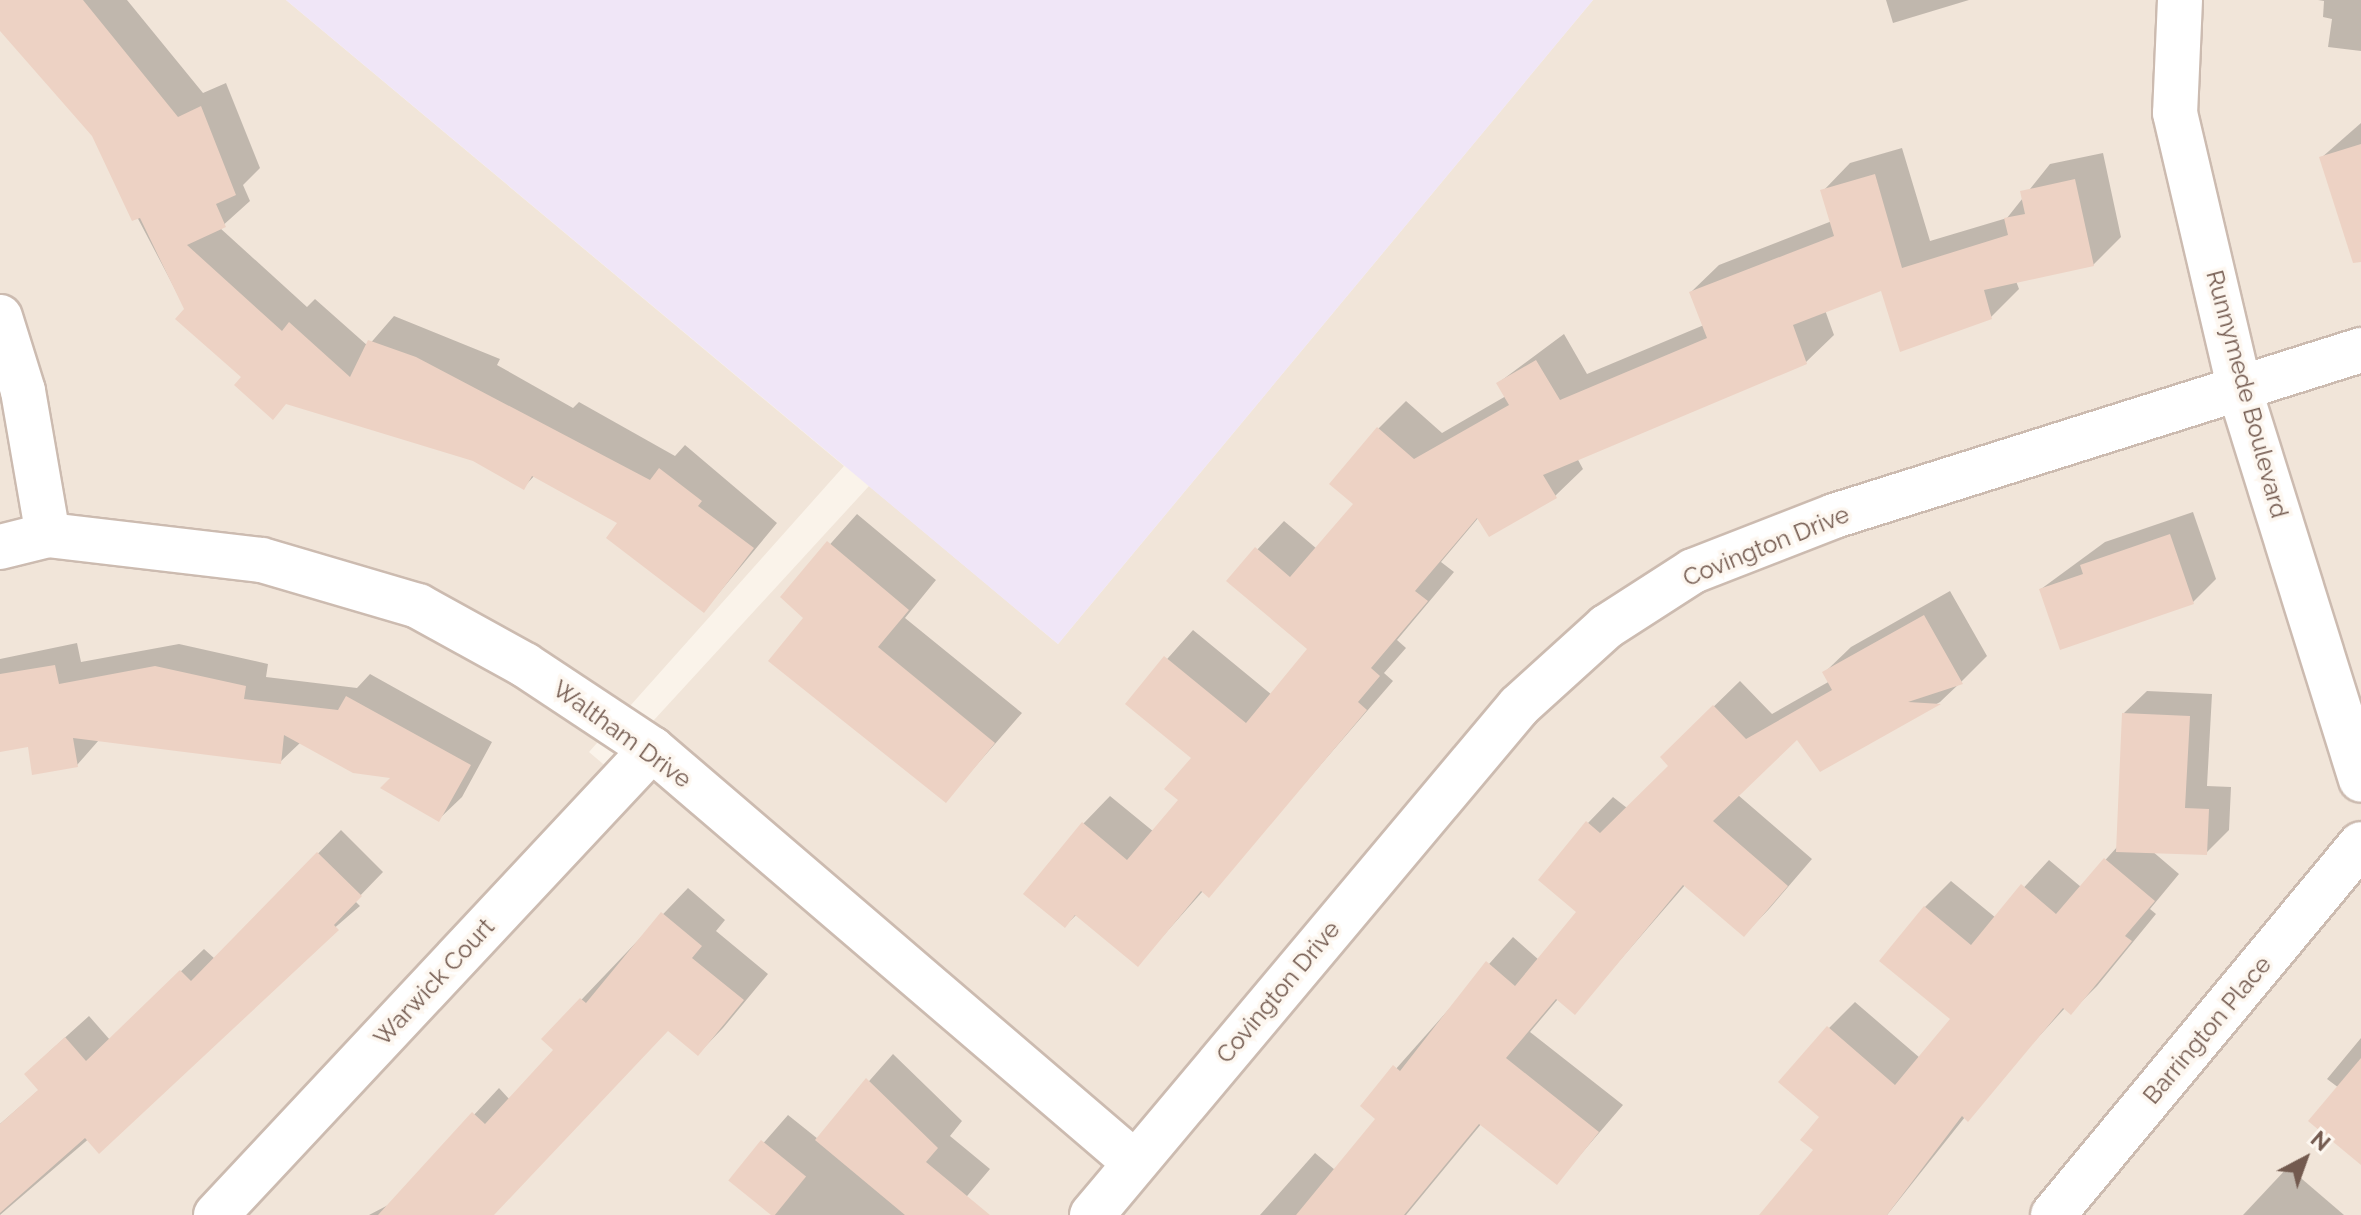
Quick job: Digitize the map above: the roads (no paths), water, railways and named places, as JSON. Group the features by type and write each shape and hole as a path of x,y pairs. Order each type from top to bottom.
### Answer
{"street":[{"name":"Runnymede Boulevard","path":"2180,0 2175,113 2240,391 2361,780"},
{"path":"0,317 23,391 48,535"},
{"name":"Covington Drive","path":"1092,1215 1519,706 1606,627 1693,571 1834,516 2240,391 2361,350"},
{"name":"Waltham Drive","path":"0,547 48,535 262,560 418,606 525,665 652,749 1134,1162"},
{"name":"Warwick Court","path":"216,1215 652,749"},
{"name":"Barrington Place","path":"2053,1215 2361,844"}]}
